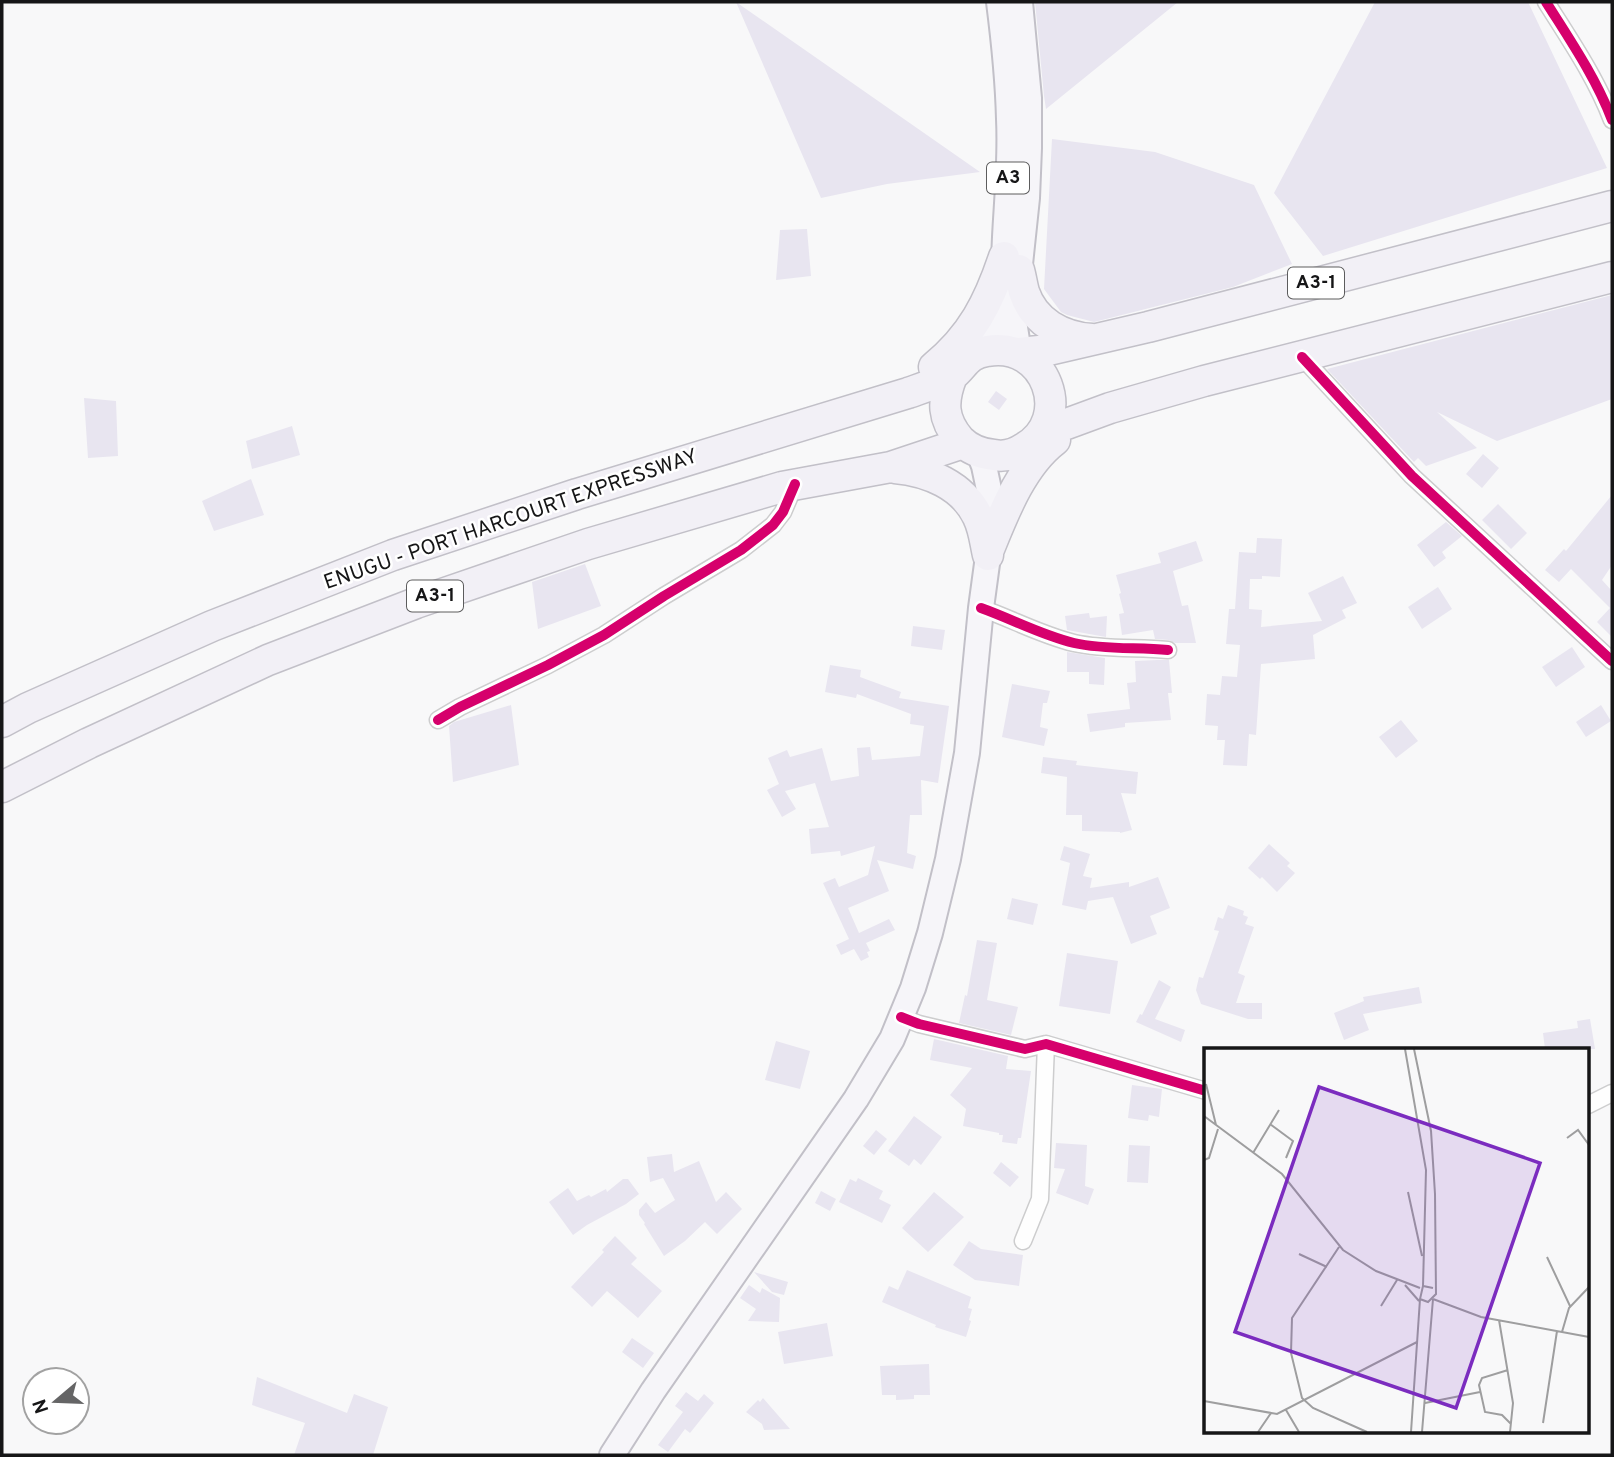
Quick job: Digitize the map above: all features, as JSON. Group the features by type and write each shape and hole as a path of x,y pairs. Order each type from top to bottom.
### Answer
{"highway":[{"name":"A3-1","path":"952,376 966,360 984,351 1000,349 1019,353 1049,350 1100,339 1612,206"},
{"path":"874,404 918,379 956,347 972,327 995,285 1012,263 1030,304 1047,323 1076,338 1100,339"},
{"path":"1042,433 1071,421 1204,381 1612,277"},
{"path":"952,376 945,393 945,412 951,429 971,448 998,456 1016,453 1032,444 1042,433 1049,416 1051,398 1046,380 1034,363 1019,353"},
{"name":"ENUGU - PORT HARCOURT EXPRESSWAY","path":"2,722 212,626 393,555 577,494 874,404 952,376"},
{"path":"988,552 1018,485 1049,444 1070,429 1124,404"},
{"path":"891,467 971,448"},
{"path":"891,467 926,473 955,489 968,501 977,515 988,552"},
{"name":"A3-1","path":"2,787 89,743 268,660 416,603 588,544 795,484 891,467"}],"main road":[{"name":"A3","path":"999,2 1007,68 1014,321 1019,353"},
{"name":"A3","path":"984,351 998,322 1002,293 1027,198 1029,98 1020,2"},
{"path":"612,1455 653,1391 856,1099 892,1039 913,988 948,859 967,753 991,499 986,473 971,448"},
{"path":"991,499 1002,468 1016,453"}],"street":[{"path":"1546,2 1583,60 1612,120"},
{"path":"1303,357 1412,476 1612,661"},
{"path":"438,720 604,635 741,550 773,525 783,512 795,484"},
{"path":"981,608 1036,631 1076,643 1168,650"},
{"path":"901,1017 919,1024 1025,1049 1046,1044 1204,1090"},
{"path":"1023,1241 1040,1199 1046,1044"},
{"path":"1590,1104 1612,1093"}],"building":[{"path":"736,2 980,172 887,184 821,198"},
{"path":"1035,2 1178,2 1046,109"},
{"path":"1375,2 1528,2 1607,168 1323,256 1274,193"},
{"path":"1052,139 1155,152 1254,185 1292,264 1233,287 1094,322 1061,312 1044,289"},
{"path":"807,229 811,276 776,280 780,230"},
{"path":"1612,295 1612,399 1497,441 1437,412 1477,448 1426,466 1418,458 1414,462 1327,369"},
{"path":"996,391 1007,399 999,410 988,402"},
{"path":"84,398 116,401 118,456 88,458"},
{"path":"292,426 300,455 252,469 246,441"},
{"path":"1483,454 1499,468 1482,488 1466,474"},
{"path":"251,479 264,515 214,531 202,501"},
{"path":"1612,495 1612,565 1602,580 1612,591 1612,637 1597,622 1610,608 1571,569 1559,582 1545,570 1564,549 1566,551"},
{"path":"1498,504 1527,533 1511,549 1482,520"},
{"path":"1446,522 1462,536 1442,552 1446,558 1434,567 1417,545"},
{"path":"1257,538 1282,539 1280,577 1262,576 1262,579 1250,579 1249,609 1262,610 1261,627 1322,621 1308,593 1343,576 1357,603 1342,610 1346,618 1313,635 1315,659 1261,664 1256,735 1249,734 1247,766 1223,765 1225,740 1217,740 1218,726 1205,725 1207,694 1220,695 1222,676 1237,677 1240,645 1226,644 1229,609 1235,609 1239,552 1256,553"},
{"path":"1196,541 1203,561 1173,571 1182,606 1188,605 1196,643 1155,639 1153,630 1122,635 1119,614 1124,613 1116,575 1161,563 1158,553"},
{"path":"585,564 601,606 538,629 532,582"},
{"path":"1438,587 1452,609 1422,629 1408,607"},
{"path":"1089,613 1090,618 1107,616 1106,637 1067,630 1065,616"},
{"path":"913,626 945,630 942,650 911,646"},
{"path":"1572,647 1585,667 1556,687 1542,667"},
{"path":"1067,652 1105,658 1104,685 1089,684 1089,672 1067,672"},
{"path":"1169,660 1171,720 1125,723 1125,727 1090,732 1087,714 1130,709 1127,683 1136,682 1135,661"},
{"path":"830,665 861,670 860,677 901,692 899,698 949,706 938,783 921,780 922,815 910,815 907,853 916,856 913,869 877,860 889,891 848,908 859,933 889,919 895,930 866,943 870,951 867,952 869,957 861,961 854,949 841,955 836,945 849,939 823,883 835,878 839,887 868,875 875,846 841,856 840,851 811,854 809,829 829,827 815,783 785,791 796,809 782,817 767,790 779,784 768,758 787,750 790,757 822,748 831,781 859,776 857,748 870,747 872,760 920,756 924,726 910,724 911,714 857,694 856,698 825,692"},
{"path":"1012,684 1050,691 1047,703 1043,703 1040,727 1048,729 1044,746 1002,737"},
{"path":"511,705 519,765 453,782 449,726 454,722"},
{"path":"1601,705 1611,721 1586,737 1576,722"},
{"path":"1401,720 1418,741 1396,758 1379,737"},
{"path":"1043,757 1077,761 1076,765 1138,772 1136,794 1121,793 1132,830 1120,833 1082,831 1082,815 1066,815 1067,777 1041,773"},
{"path":"1269,844 1290,863 1287,866 1295,873 1277,892 1248,868"},
{"path":"1064,846 1090,854 1083,876 1092,878 1090,888 1129,882 1129,887 1158,877 1170,908 1150,916 1157,934 1131,944 1113,897 1088,901 1086,910 1062,905 1070,863 1060,860"},
{"path":"1012,898 1038,904 1033,925 1007,919"},
{"path":"1228,905 1244,911 1243,915 1248,917 1245,924 1254,927 1238,973 1245,976 1236,1003 1262,1003 1262,1019 1248,1019 1201,1004 1196,990 1199,977 1203,978 1219,931 1214,930 1218,917 1223,919"},
{"path":"977,940 997,943 987,1000 1018,1007 1011,1035 959,1023"},
{"path":"1067,953 1118,961 1110,1014 1059,1006"},
{"path":"1159,980 1171,987 1155,1019 1185,1030 1181,1042 1136,1022"},
{"path":"1419,987 1422,1003 1363,1014 1369,1030 1344,1040 1334,1013 1364,1001 1363,997"},
{"path":"1590,1019 1595,1049 1545,1048 1543,1033 1578,1028 1577,1021"},
{"path":"934,1039 1008,1056 1006,1069 1031,1071 1021,1138 1018,1138 1017,1144 1002,1142 1003,1135 999,1133 963,1126 966,1109 950,1095 972,1068 930,1060"},
{"path":"776,1041 810,1051 800,1089 765,1080"},
{"path":"1132,1085 1162,1089 1159,1117 1149,1115 1148,1121 1128,1118"},
{"path":"914,1116 942,1137 921,1165 914,1159 909,1166 888,1151"},
{"path":"876,1130 887,1139 874,1155 863,1146"},
{"path":"1056,1143 1087,1145 1085,1186 1094,1189 1088,1205 1056,1193 1065,1169 1054,1168"},
{"path":"1129,1145 1150,1146 1148,1183 1127,1182"},
{"path":"672,1154 674,1172 699,1161 716,1202 726,1192 742,1209 717,1234 705,1222 664,1256 639,1215 639,1210 646,1202 655,1213 675,1200 663,1178 650,1182 647,1157"},
{"path":"1001,1162 1019,1177 1010,1187 993,1173"},
{"path":"858,1178 883,1191 879,1199 891,1205 882,1223 839,1202 850,1179 856,1182"},
{"path":"623,1179 628,1179 639,1194 573,1235 549,1202 568,1188 577,1201 606,1189 607,1192"},
{"path":"821,1191 836,1199 830,1211 815,1203"},
{"path":"934,1192 964,1217 928,1252 902,1228"},
{"path":"615,1236 637,1258 631,1264 662,1291 638,1318 607,1291 592,1307 571,1287 604,1252 602,1250"},
{"path":"969,1241 981,1249 1023,1255 1019,1286 975,1280 953,1265"},
{"path":"907,1270 971,1297 968,1308 972,1309 971,1321 966,1337 935,1327 936,1325 882,1302 889,1286 898,1290"},
{"path":"754,1272 788,1282 784,1295 772,1292"},
{"path":"749,1285 760,1293 762,1288 780,1298 779,1322 748,1321 756,1309 740,1298"},
{"path":"827,1323 833,1356 784,1364 778,1332"},
{"path":"632,1338 654,1353 643,1368 622,1352"},
{"path":"929,1364 930,1395 914,1395 914,1399 896,1400 896,1395 882,1395 880,1366"},
{"path":"257,1377 347,1413 354,1394 388,1407 373,1455 294,1455 305,1423 252,1405"},
{"path":"686,1392 698,1401 704,1394 714,1403 690,1433 685,1429 668,1452 658,1445 683,1412 675,1406"},
{"path":"763,1398 790,1429 764,1430 762,1424 746,1412"}],"cycle path":[{"path":"1546,2 1590,74 1612,120"},
{"path":"1302,357 1412,476 1612,661"},
{"path":"438,720 604,635 741,550 773,525 783,512 795,484"},
{"path":"981,608 1074,643 1097,647 1168,650"},
{"path":"901,1017 919,1024 1025,1049 1046,1044 1204,1090"}]}
